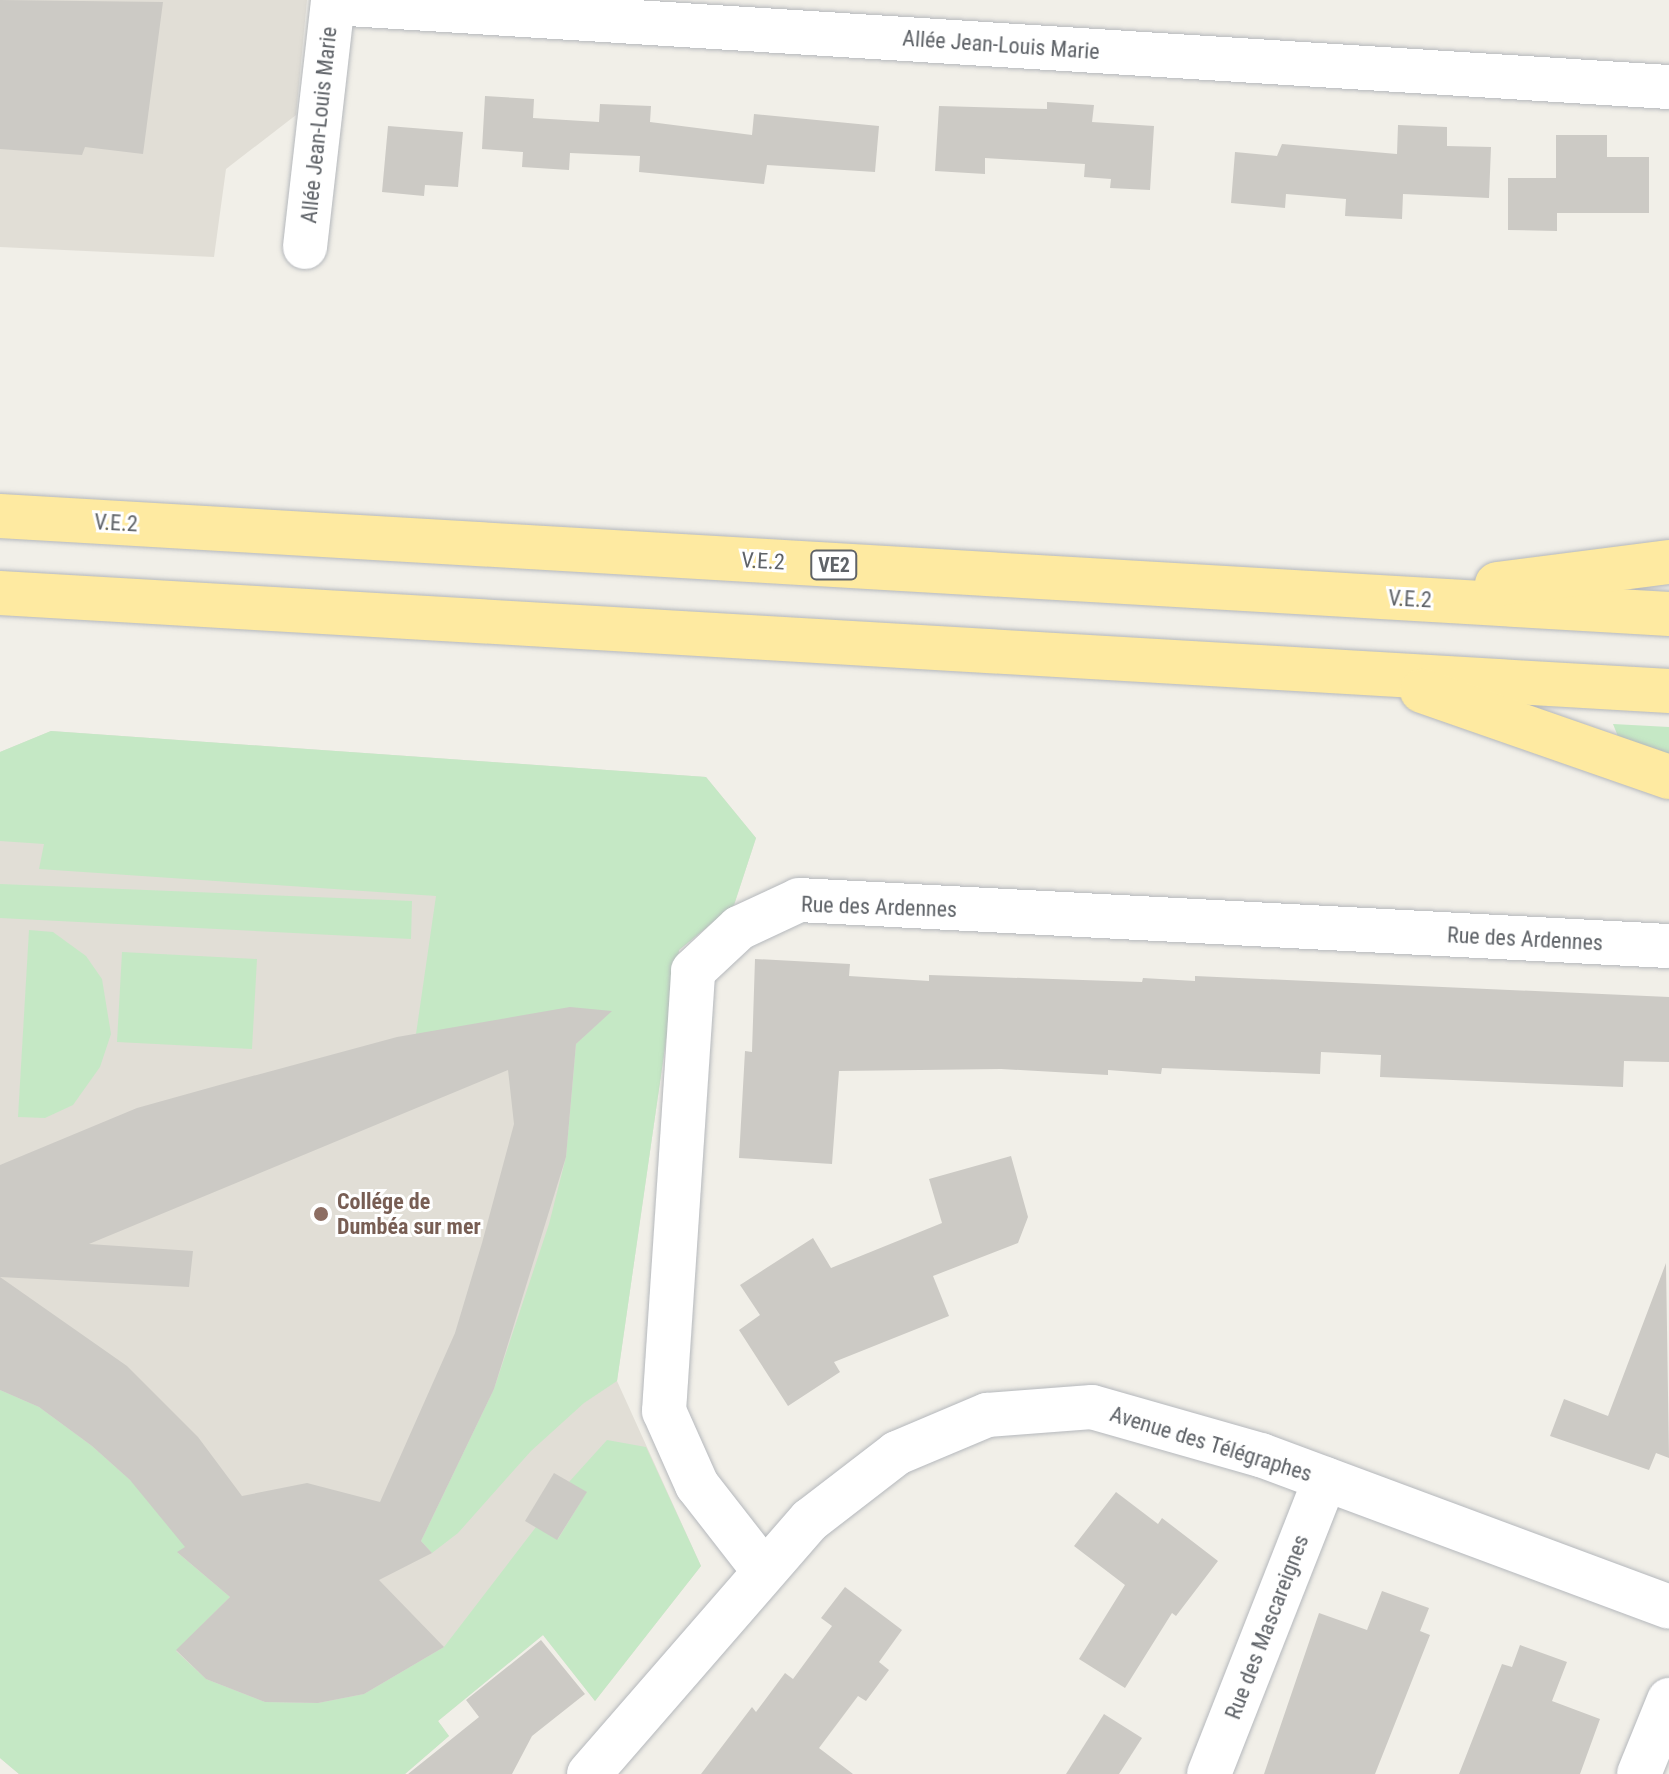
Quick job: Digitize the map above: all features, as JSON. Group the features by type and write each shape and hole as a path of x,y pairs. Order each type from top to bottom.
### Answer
{"highway":[{"name":"V.E.2","path":"0,516 1669,614"},
{"path":"1383,597 1669,562"},
{"path":"0,593 1669,691"},
{"path":"1372,673 1669,777"}],"street":[{"name":"Allée Jean-Louis Marie","path":"305,247 333,1 1669,87"},
{"name":"Rue des Ardennes","path":"764,1571 697,1485 664,1411 693,971 739,928 799,900 1669,946"},
{"name":"Avenue des Télégraphes","path":"589,1774 810,1520 897,1453 987,1415 1092,1407 1261,1455 1669,1607"},
{"name":"Rue des Mascareignes","path":"1209,1774 1325,1479"},
{"path":"1639,1774 1669,1700"}],"shaded area":[{"path":"0,0 307,0 296,115 226,169 214,257 0,247"},
{"name":"Collége de Dumbéa sur mer","path":"51,731 706,777 756,838 734,905 679,950 617,1381 701,1566 595,1701 543,1635 438,1721 449,1736 405,1774 19,1774 0,1758 0,752"}],"green space":[{"path":"1613,724 1669,727 1669,757 1619,739"},
{"path":"51,731 706,777 756,838 734,905 679,950 617,1381 584,1403 531,1451 458,1533 432,1553 421,1541 494,1389 549,1224 566,1157 576,1044 611,1011 416,1034 436,896 39,869 44,844 0,841 0,752"},
{"path":"0,884 412,901 411,939 0,918"},
{"path":"29,930 53,932 86,956 102,979 111,1034 100,1067 73,1105 45,1118 18,1117"},
{"path":"122,952 257,959 252,1049 117,1042"},
{"path":"0,1390 39,1407 92,1446 196,1539 178,1553 230,1597 176,1651 206,1679 265,1702 318,1703 364,1694 444,1647 536,1527 558,1539 586,1493 569,1482 607,1440 646,1447 701,1566 595,1701 543,1635 438,1721 449,1736 405,1774 19,1774 0,1758"}],"building":[{"path":"0,0 163,2 143,154 85,147 82,155 0,149"},
{"path":"485,96 534,99 533,118 599,122 600,104 651,106 650,122 752,135 754,114 879,126 875,172 767,165 764,184 639,172 640,156 570,153 569,170 522,167 523,152 482,149"},
{"path":"1047,102 1094,105 1092,122 1154,126 1150,190 1110,188 1111,179 1084,177 1085,164 985,158 985,174 935,171 939,106 1047,109"},
{"path":"1398,125 1447,127 1447,146 1491,147 1489,198 1403,194 1402,219 1345,216 1346,199 1286,194 1285,208 1231,203 1235,152 1277,156 1282,144 1397,154"},
{"path":"388,126 463,132 458,187 425,185 424,196 382,192"},
{"path":"1556,135 1607,135 1607,157 1649,157 1649,213 1557,213 1557,231 1508,230 1508,178 1556,178"},
{"path":"755,959 850,964 849,976 929,981 929,975 1142,982 1143,978 1195,981 1195,976 1669,997 1669,1062 1624,1061 1623,1087 1380,1077 1381,1055 1321,1052 1320,1074 1162,1068 1161,1074 1108,1070 1108,1075 1001,1069 839,1071 832,1164 739,1158 745,1051 752,1052"},
{"name":"Collége de Dumbéa sur mer","path":"570,1007 612,1011 576,1044 566,1157 494,1389 421,1541 432,1553 379,1580 444,1647 364,1694 318,1703 265,1702 206,1679 176,1650 230,1597 177,1552 185,1547 130,1480 92,1446 39,1407 0,1390 0,1165 137,1108 397,1037","holes":["508,1070 514,1124 482,1243 455,1333 380,1502 307,1483 242,1496 198,1437 127,1366 0,1277 189,1287 193,1251 89,1244"]},
{"path":"1011,1156 1028,1217 1018,1243 933,1276 949,1316 834,1362 840,1372 788,1406 739,1330 760,1315 740,1285 813,1238 831,1268 942,1223 929,1179"},
{"path":"1666,1263 1669,1458 1656,1453 1649,1470 1550,1436 1564,1399 1608,1416"},
{"path":"554,1473 587,1492 557,1540 525,1521"},
{"path":"1116,1492 1158,1524 1162,1518 1218,1561 1176,1616 1172,1613 1125,1688 1079,1659 1125,1585 1074,1546"},
{"path":"845,1587 902,1630 879,1662 889,1670 866,1701 858,1696 819,1748 853,1774 701,1774 752,1707 756,1712 785,1673 793,1679 832,1626 821,1618"},
{"path":"1382,1591 1429,1608 1420,1631 1430,1635 1375,1774 1264,1774 1319,1613 1367,1630"},
{"path":"541,1640 585,1694 532,1736 512,1774 408,1774 479,1717 466,1700"},
{"path":"1520,1645 1567,1662 1552,1701 1600,1719 1580,1774 1459,1774 1502,1664 1512,1667"},
{"path":"1104,1714 1142,1738 1119,1774 1066,1774"}],"place":[{"name":"Collége de Dumbéa sur mer","path":"321,1214"}]}
